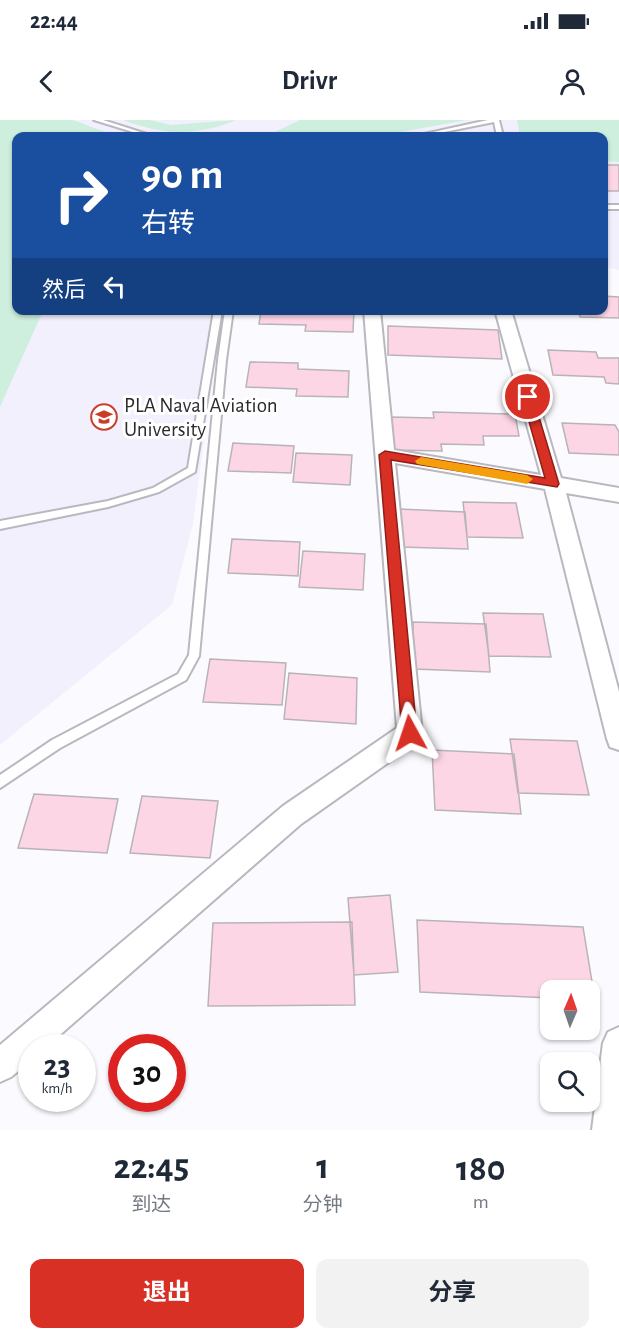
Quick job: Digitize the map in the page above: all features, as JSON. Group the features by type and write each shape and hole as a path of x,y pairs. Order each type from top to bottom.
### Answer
{"street":[{"path":"0,1066 292,815 410,733 372,315"},
{"path":"504,315 553,484 619,739"},
{"path":"385,455 619,495"},
{"path":"609,1130 619,1043"}],"lane":[{"path":"98,120 137,132"},
{"path":"439,132 496,121"},
{"path":"0,525 137,496 156,490 192,470 217,315"},
{"path":"0,782 56,744 182,677 194,656 228,315"}],"shaded area":[{"name":"PLA Naval Aviation University","path":"0,120 619,120 619,270 608,268 608,132 12,132 12,315 220,315 193,524 172,605 0,745"}],"green space":[{"path":"0,120 73,120 105,132 12,132 12,315 41,315 0,407"},
{"path":"123,120 150,120 171,125 236,120 208,129 180,132 151,129"},
{"path":"300,120 467,120 400,132 274,132"},
{"path":"517,120 619,120 619,162 608,161 608,132 519,132"}],"building":[{"path":"608,165 619,165 619,191 608,191"},
{"path":"608,296 619,297 619,318 580,317 580,315 608,315"},
{"path":"260,315 354,315 353,332 305,331 306,325 259,324"},
{"path":"388,326 498,330 502,359 388,355"},
{"path":"548,350 596,352 598,358 619,358 619,384 606,383 604,377 553,375"},
{"path":"250,362 298,363 298,369 349,371 348,397 296,396 297,389 246,387"},
{"path":"433,412 515,414 519,436 483,436 484,445 441,444 442,451 392,450 391,417 434,418"},
{"path":"562,423 615,425 619,432 619,455 569,453"},
{"path":"233,443 294,446 291,473 228,471"},
{"path":"296,453 352,455 350,485 293,482"},
{"path":"463,502 516,503 523,538 467,537"},
{"path":"399,509 465,512 468,549 400,547"},
{"path":"232,539 300,542 298,576 228,573"},
{"path":"303,551 365,554 363,590 299,587"},
{"path":"483,613 543,614 551,657 489,656"},
{"path":"413,622 486,624 490,672 414,669"},
{"path":"210,659 286,663 282,705 203,702"},
{"path":"289,673 357,678 356,724 284,719"},
{"path":"510,739 577,741 589,795 518,793"},
{"path":"432,750 514,754 521,814 435,810"},
{"path":"34,794 118,799 107,853 18,848"},
{"path":"142,796 218,801 210,858 130,853"},
{"path":"390,895 398,972 354,975 348,898"},
{"path":"417,920 583,927 592,980 540,980 540,998 420,992"},
{"path":"352,922 355,1005 208,1006 213,923"}],"slow traffic":[{"path":"421,461 527,479"}],"place":[{"name":"PLA Naval Aviation University","path":"104,417"}],"route":[{"path":"410,733 385,455 553,484 528,397"}]}
